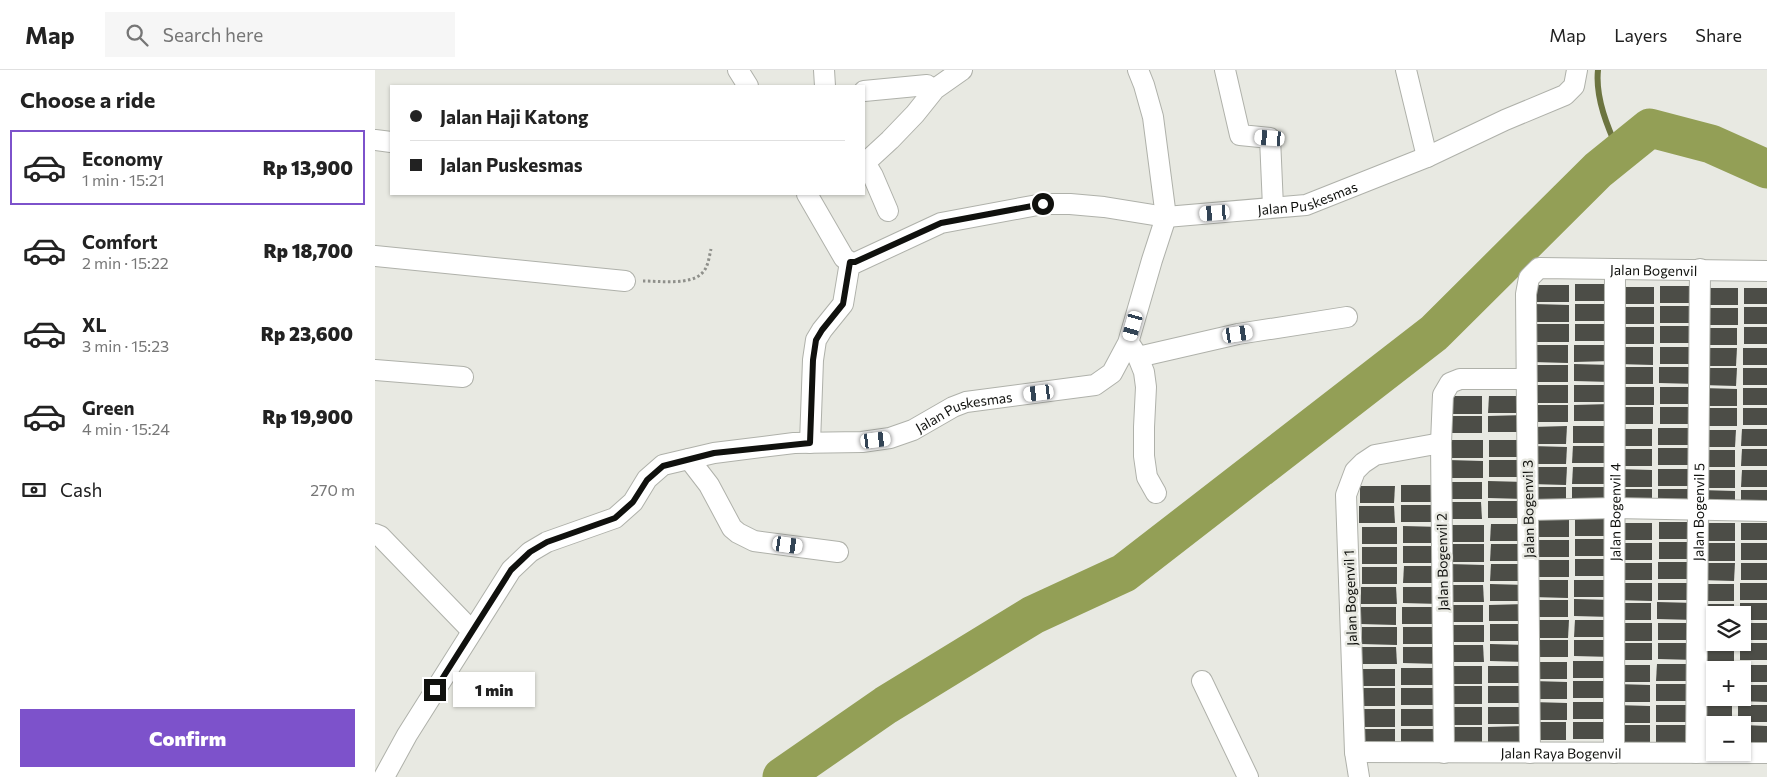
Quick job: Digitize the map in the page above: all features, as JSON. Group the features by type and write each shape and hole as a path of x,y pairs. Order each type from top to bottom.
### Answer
{"street":[{"path":"739,70 747,85"},
{"path":"824,70 825,85"},
{"path":"865,91 927,84 935,89 962,70"},
{"path":"852,262 941,223 1034,205 1070,204 1104,207 1166,217 1153,117 1138,70"},
{"path":"1225,70 1240,135 1270,138 1273,206"},
{"path":"1406,70 1427,157"},
{"name":"Jalan Puskesmas","path":"384,777 407,734 511,570 530,552 547,542 615,518 633,502 647,480 663,466 714,453 810,443 862,442 890,438 913,430 953,407 966,402 1095,385 1112,373 1133,350 1151,260 1166,217 1248,211 1273,206 1306,205 1427,157 1505,120 1565,95 1574,86 1577,70"},
{"path":"865,161 890,140 915,114 927,84"},
{"path":"375,140 390,142"},
{"path":"865,164 873,176 888,211"},
{"path":"808,195 834,243 844,258 852,262"},
{"path":"375,256 625,281"},
{"path":"810,443 813,360 816,340 843,304 852,262"},
{"name":"Jalan Bogenvil","path":"1539,268 1767,270"},
{"name":"Jalan Bogenvil 3","path":"1530,753 1526,294 1529,278 1539,268"},
{"name":"Jalan Bogenvil 5","path":"1696,753 1700,269"},
{"name":"Jalan Bogenvil 4","path":"1614,753 1615,270"},
{"path":"1156,493 1147,477 1144,456 1146,387 1144,372 1133,350 1347,317"},
{"path":"375,370 463,376"},
{"name":"Jalan Bogenvil 2","path":"1444,753 1441,443 1443,394 1450,383 1460,379 1526,380"},
{"name":"Jalan Bogenvil 1","path":"1355,752 1346,495 1355,471 1375,455 1441,443"},
{"path":"689,459 709,485 732,528 737,533 754,541 838,552"},
{"path":"1529,510 1615,508 1767,511"},
{"path":"375,534 380,536 472,631"},
{"path":"1202,680 1248,777"},
{"path":"1355,752 1359,777"},
{"name":"Jalan Raya Bogenvil","path":"1355,752 1767,753"}],"path":[{"path":"625,281 692,279 701,274 705,269 711,249"}],"building":[{"path":"1575,284 1612,284 1612,301 1575,301"},
{"path":"1534,285 1569,285 1569,302 1534,302"},
{"path":"1660,286 1698,286 1698,303 1660,303"},
{"path":"1619,287 1654,287 1654,304 1619,304"},
{"path":"1703,288 1738,288 1738,305 1703,305"},
{"path":"1744,288 1767,288 1767,304 1744,304"},
{"path":"1534,304 1569,305 1569,322 1534,322"},
{"path":"1575,304 1612,304 1612,321 1575,321"},
{"path":"1660,306 1698,306 1698,323 1660,323"},
{"path":"1619,307 1654,307 1654,324 1619,324"},
{"path":"1744,307 1767,307 1767,324 1744,324"},
{"path":"1703,308 1738,308 1738,325 1703,325"},
{"path":"1533,324 1569,324 1569,342 1534,342"},
{"path":"1575,324 1612,324 1612,341 1575,341"},
{"path":"1660,326 1698,326 1697,343 1660,343"},
{"path":"1619,327 1654,327 1654,344 1619,344"},
{"path":"1744,327 1767,327 1767,344 1744,344"},
{"path":"1702,328 1737,328 1737,345 1702,345"},
{"path":"1533,345 1568,345 1568,363 1533,362"},
{"path":"1574,345 1611,345 1611,361 1574,362"},
{"path":"1618,347 1653,347 1653,365 1618,364"},
{"path":"1660,347 1697,347 1697,364 1660,364"},
{"path":"1702,348 1737,348 1736,366 1702,366"},
{"path":"1743,348 1767,348 1767,365 1743,365"},
{"path":"1574,364 1611,365 1611,382 1574,381"},
{"path":"1533,365 1568,365 1568,382 1533,382"},
{"path":"1618,367 1653,367 1653,384 1618,384"},
{"path":"1659,367 1696,367 1697,384 1659,383"},
{"path":"1701,368 1737,368 1736,386 1702,385"},
{"path":"1743,368 1767,368 1767,385 1743,385"},
{"path":"1533,385 1568,385 1568,403 1533,403"},
{"path":"1574,385 1612,385 1611,402 1574,402"},
{"path":"1619,387 1654,387 1654,405 1619,405"},
{"path":"1660,387 1697,387 1697,404 1660,404"},
{"path":"1702,388 1737,389 1737,406 1702,406"},
{"path":"1743,388 1767,388 1767,405 1743,405"},
{"path":"1447,396 1482,396 1482,414 1447,414"},
{"path":"1489,396 1526,396 1526,413 1488,413"},
{"path":"1611,404 1611,421 1574,421 1574,405"},
{"path":"1533,405 1568,405 1568,422 1533,422"},
{"path":"1618,407 1653,407 1653,424 1618,424"},
{"path":"1660,407 1697,407 1697,424 1660,424"},
{"path":"1702,408 1737,408 1737,426 1702,426"},
{"path":"1743,408 1767,408 1767,425 1743,425"},
{"path":"1526,415 1526,432 1488,432 1488,416"},
{"path":"1447,416 1482,416 1482,433 1447,433"},
{"path":"1567,426 1566,444 1531,444 1532,427"},
{"path":"1573,426 1610,426 1610,443 1573,443"},
{"path":"1658,428 1696,428 1696,445 1658,445"},
{"path":"1617,429 1652,429 1652,446 1617,446"},
{"path":"1742,429 1767,429 1767,446 1741,446"},
{"path":"1701,430 1736,430 1735,447 1700,447"},
{"path":"1448,440 1483,440 1483,458 1448,458"},
{"path":"1489,440 1527,440 1527,457 1489,457"},
{"path":"1531,446 1567,447 1566,464 1531,464"},
{"path":"1573,446 1610,446 1610,463 1572,463"},
{"path":"1658,448 1695,448 1695,465 1658,465"},
{"path":"1617,449 1652,449 1652,466 1617,466"},
{"path":"1742,449 1767,449 1767,466 1741,466"},
{"path":"1700,450 1735,450 1735,467 1700,467"},
{"path":"1448,460 1483,461 1483,478 1448,478"},
{"path":"1489,460 1526,460 1526,477 1489,477"},
{"path":"1531,467 1567,467 1566,485 1531,484"},
{"path":"1573,467 1610,467 1610,484 1572,484"},
{"path":"1617,469 1652,470 1652,487 1617,487"},
{"path":"1658,469 1695,469 1695,486 1658,486"},
{"path":"1700,470 1735,470 1735,488 1700,488"},
{"path":"1742,470 1767,470 1767,487 1741,487"},
{"path":"1488,481 1525,482 1525,499 1488,498"},
{"path":"1447,482 1482,482 1482,499 1447,499"},
{"path":"1401,485 1438,485 1438,502 1401,502"},
{"path":"1360,486 1395,486 1394,503 1360,503"},
{"path":"1531,487 1566,487 1566,505 1531,505"},
{"path":"1572,487 1610,487 1610,504 1572,504"},
{"path":"1617,489 1652,489 1652,507 1617,507"},
{"path":"1658,489 1695,489 1695,506 1658,506"},
{"path":"1700,490 1735,491 1735,508 1700,508"},
{"path":"1741,490 1767,490 1767,507 1741,507"},
{"path":"1488,501 1525,501 1525,518 1488,518"},
{"path":"1446,502 1481,502 1482,519 1446,519"},
{"path":"1401,505 1438,505 1438,522 1401,522"},
{"path":"1359,506 1394,506 1395,523 1359,523"},
{"path":"1575,519 1612,519 1613,536 1575,536"},
{"path":"1534,520 1569,520 1569,537 1534,537"},
{"path":"1659,522 1696,522 1696,539 1659,539"},
{"path":"1617,523 1652,523 1652,540 1617,540"},
{"path":"1700,523 1735,523 1735,541 1700,541"},
{"path":"1741,523 1767,523 1767,540 1741,540"},
{"path":"1491,524 1528,524 1528,541 1490,541"},
{"path":"1449,525 1484,525 1484,542 1449,542"},
{"path":"1403,526 1441,527 1441,543 1403,543"},
{"path":"1362,527 1397,527 1397,544 1362,544"},
{"path":"1575,539 1612,539 1613,556 1575,556"},
{"path":"1534,540 1569,540 1569,557 1534,557"},
{"path":"1659,542 1696,542 1696,559 1659,559"},
{"path":"1617,543 1652,543 1652,560 1617,560"},
{"path":"1700,543 1735,543 1735,561 1700,561"},
{"path":"1741,543 1767,543 1767,560 1741,560"},
{"path":"1450,544 1484,544 1484,562 1449,562"},
{"path":"1491,544 1528,544 1528,561 1490,561"},
{"path":"1403,546 1441,546 1441,563 1403,563"},
{"path":"1362,547 1397,547 1397,564 1362,564"},
{"path":"1575,559 1612,559 1612,576 1575,576"},
{"path":"1534,560 1569,560 1569,577 1534,577"},
{"path":"1658,562 1696,562 1696,579 1658,579"},
{"path":"1617,563 1652,563 1652,580 1617,580"},
{"path":"1700,563 1735,563 1734,581 1700,580"},
{"path":"1741,563 1767,563 1767,580 1741,580"},
{"path":"1449,564 1484,565 1484,582 1449,582"},
{"path":"1491,564 1528,564 1527,581 1490,581"},
{"path":"1404,566 1441,566 1440,583 1403,583"},
{"path":"1362,567 1397,567 1397,584 1362,584"},
{"path":"1533,580 1568,580 1568,598 1533,597"},
{"path":"1574,580 1612,580 1612,597 1574,597"},
{"path":"1616,583 1652,583 1652,601 1617,600"},
{"path":"1658,583 1695,583 1695,600 1658,600"},
{"path":"1740,583 1767,583 1767,600 1740,600"},
{"path":"1490,584 1527,585 1527,601 1490,601"},
{"path":"1699,584 1734,584 1734,601 1699,601"},
{"path":"1448,585 1483,585 1484,602 1448,602"},
{"path":"1361,587 1396,587 1397,604 1361,604"},
{"path":"1403,587 1440,587 1440,604 1403,603"},
{"path":"1574,599 1611,600 1611,617 1574,616"},
{"path":"1533,600 1568,600 1568,617 1533,617"},
{"path":"1657,602 1695,603 1695,620 1657,619"},
{"path":"1616,603 1651,603 1651,620 1616,620"},
{"path":"1740,603 1767,603 1767,620 1751,620 1751,606 1740,606"},
{"path":"1527,604 1527,621 1489,621 1489,605"},
{"path":"1699,604 1734,604 1734,606 1706,606 1706,621 1698,621"},
{"path":"1448,605 1483,605 1483,622 1448,622"},
{"path":"1361,607 1396,607 1396,625 1361,624"},
{"path":"1402,607 1440,607 1440,624 1402,624"},
{"path":"1533,620 1569,620 1568,638 1533,638"},
{"path":"1575,620 1612,620 1612,637 1574,637"},
{"path":"1617,623 1652,623 1652,641 1617,641"},
{"path":"1658,623 1695,623 1695,640 1658,640"},
{"path":"1751,623 1767,623 1767,640 1751,640"},
{"path":"1490,624 1527,624 1527,641 1490,641"},
{"path":"1699,624 1706,624 1706,641 1699,641"},
{"path":"1449,625 1484,625 1484,642 1449,642"},
{"path":"1362,627 1397,627 1397,645 1362,644"},
{"path":"1403,627 1440,627 1440,644 1403,644"},
{"path":"1533,640 1568,640 1568,657 1533,657"},
{"path":"1574,640 1612,640 1612,657 1574,656"},
{"path":"1616,643 1652,643 1652,660 1617,660"},
{"path":"1658,643 1695,643 1695,660 1658,659"},
{"path":"1751,643 1767,643 1767,660 1740,660 1740,651 1751,651"},
{"path":"1490,644 1527,645 1527,662 1490,661"},
{"path":"1699,644 1706,644 1706,651 1734,651 1734,661 1699,661"},
{"path":"1449,645 1483,645 1484,662 1448,662"},
{"path":"1361,647 1396,647 1397,664 1361,664"},
{"path":"1403,647 1440,647 1440,664 1403,663"},
{"path":"1573,661 1610,661 1610,678 1573,678"},
{"path":"1532,662 1567,662 1567,679 1532,679"},
{"path":"1657,664 1694,664 1694,681 1656,681"},
{"path":"1615,665 1650,665 1650,682 1615,682"},
{"path":"1698,665 1706,665 1706,682 1698,682"},
{"path":"1751,665 1767,665 1767,682 1751,682"},
{"path":"1447,666 1482,666 1482,684 1447,684"},
{"path":"1488,666 1526,666 1526,683 1488,683"},
{"path":"1401,668 1439,668 1439,685 1401,685"},
{"path":"1360,669 1395,669 1395,686 1360,686"},
{"path":"1532,681 1567,682 1567,699 1532,699"},
{"path":"1573,681 1610,681 1610,698 1573,698"},
{"path":"1615,684 1650,685 1650,702 1615,702"},
{"path":"1656,684 1693,684 1694,701 1656,701"},
{"path":"1698,685 1706,685 1706,702 1697,702"},
{"path":"1751,685 1767,685 1767,702 1751,701"},
{"path":"1447,686 1482,686 1482,704 1447,704"},
{"path":"1488,686 1525,686 1525,703 1488,703"},
{"path":"1360,688 1395,688 1395,706 1360,706"},
{"path":"1401,688 1438,688 1438,705 1401,705"},
{"path":"1532,702 1567,703 1567,720 1532,720"},
{"path":"1573,702 1610,702 1610,719 1573,719"},
{"path":"1615,705 1650,706 1650,723 1615,723"},
{"path":"1656,705 1693,705 1694,722 1656,722"},
{"path":"1767,705 1767,722 1751,722 1751,716 1738,716 1738,706"},
{"path":"1697,706 1732,706 1732,716 1706,716 1706,723 1697,723"},
{"path":"1447,707 1482,707 1482,725 1447,725"},
{"path":"1488,707 1525,707 1525,724 1488,724"},
{"path":"1360,709 1395,709 1395,727 1360,727"},
{"path":"1401,709 1438,709 1438,726 1401,726"},
{"path":"1531,722 1566,722 1566,740 1531,740"},
{"path":"1573,722 1610,722 1610,739 1573,739"},
{"path":"1615,725 1650,725 1650,743 1615,743"},
{"path":"1656,725 1693,725 1693,742 1656,742"},
{"path":"1751,725 1767,726 1767,742 1751,742"},
{"path":"1525,726 1525,743 1488,743 1488,727"},
{"path":"1697,726 1706,726 1706,743 1697,743"},
{"path":"1447,727 1482,727 1482,744 1447,744"},
{"path":"1360,729 1395,729 1395,747 1360,746"},
{"path":"1401,729 1438,729 1438,746 1401,746"}],"waterway":[{"path":"1598,70 1600,102 1619,153"},
{"path":"782,777 886,705 1033,615 1124,573 1434,333 1598,170 1650,128 1711,144 1767,169"}],"route":[{"path":"435,690 511,570 530,552 547,542 615,518 633,502 647,480 663,466 714,453 810,443 813,360 816,340 843,304 850,262 855,262 941,223 1043,204"}]}
